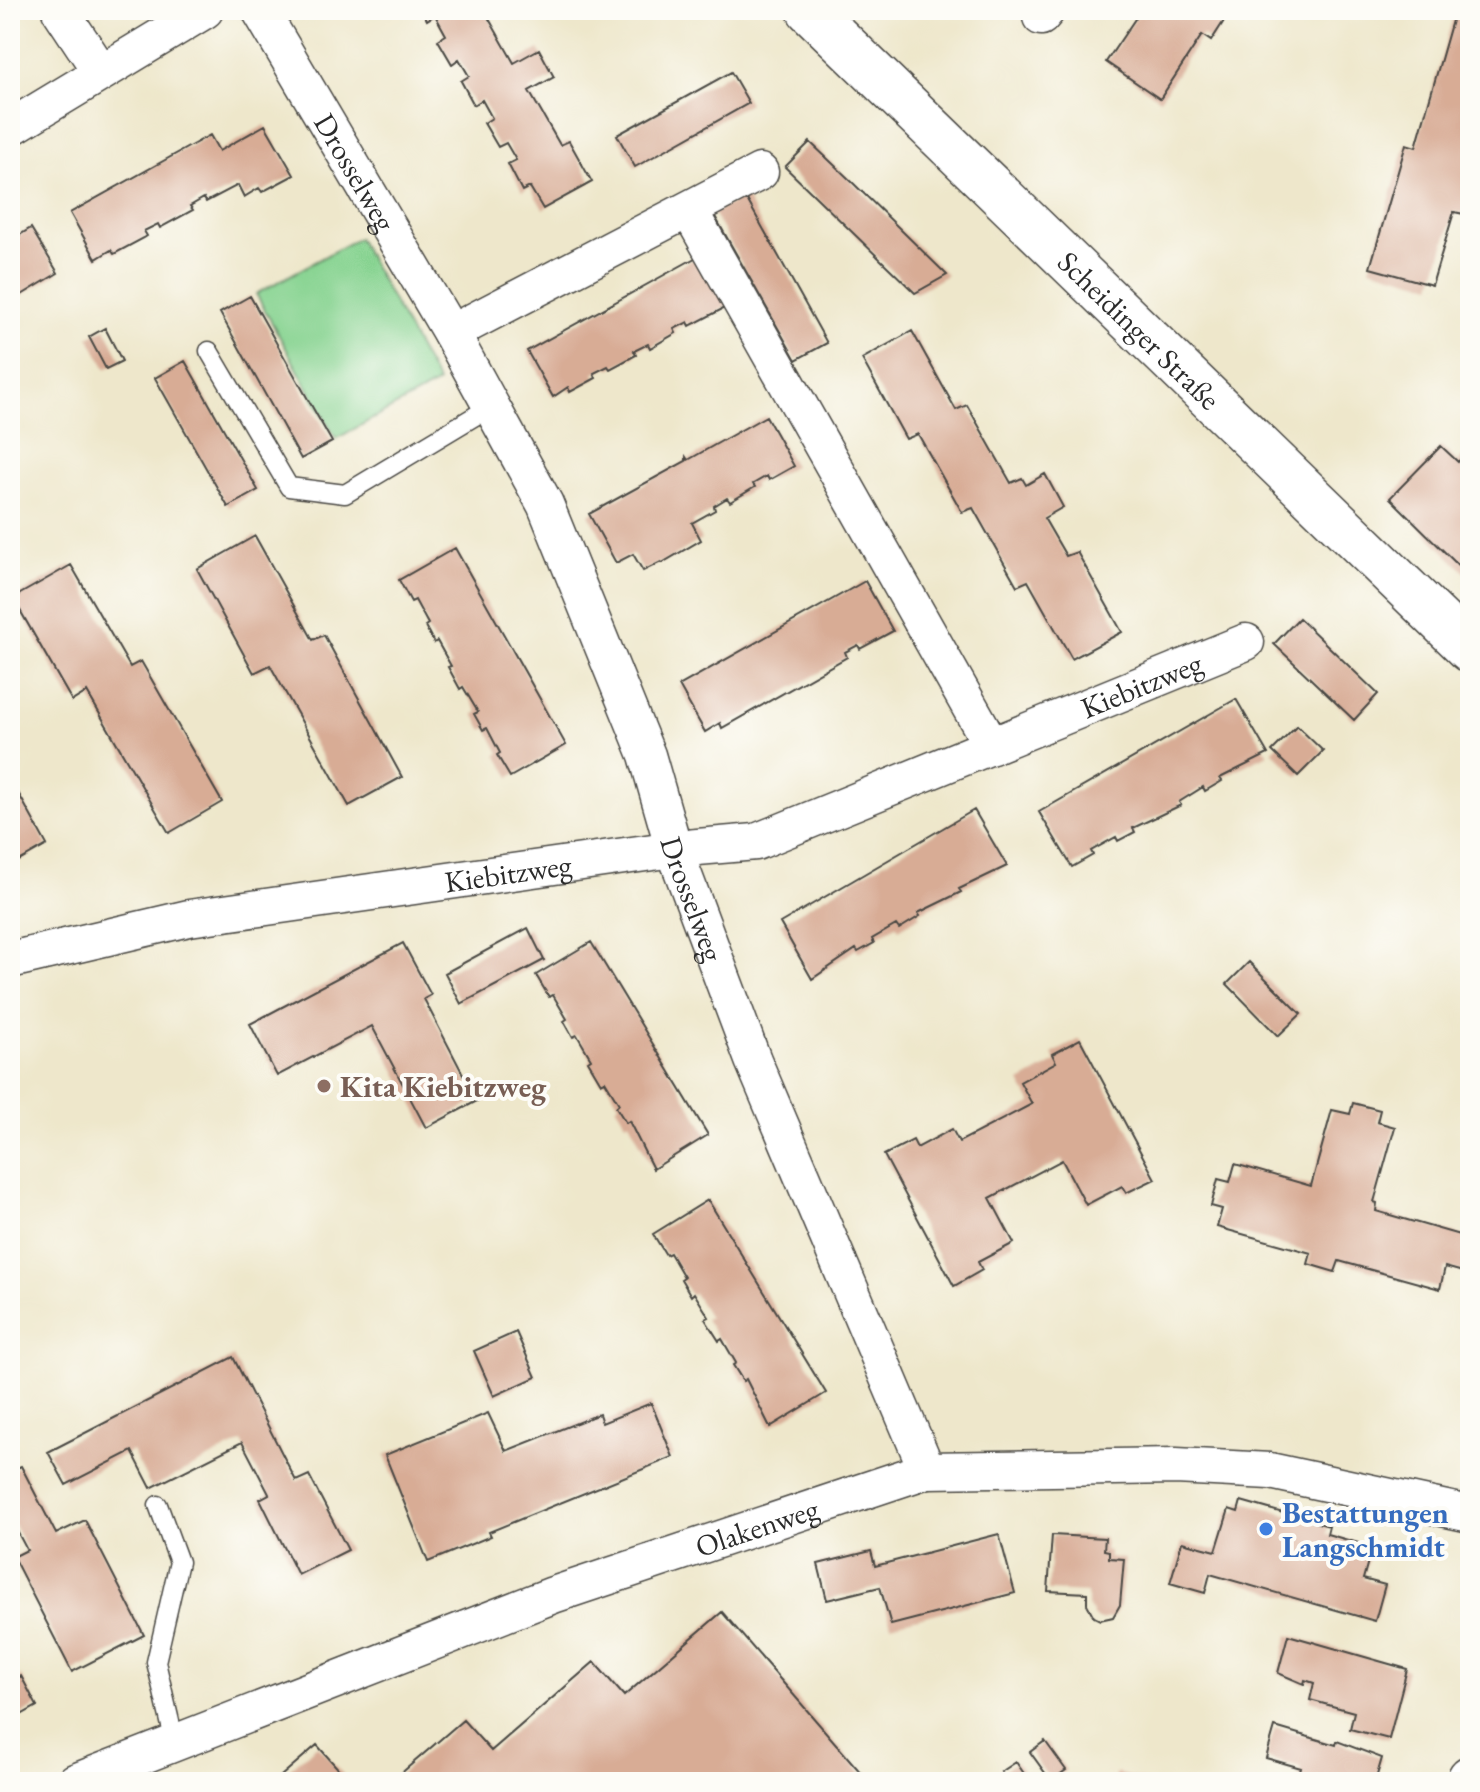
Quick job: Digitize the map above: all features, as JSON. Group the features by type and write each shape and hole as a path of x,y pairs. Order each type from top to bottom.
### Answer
{"main road":[{"name":"Scheidinger Straße","path":"809,10 1470,650"}],"street":[{"path":"60,10 101,72"},
{"path":"10,128 205,10"},
{"name":"Drosselweg","path":"260,10 451,333 545,504 647,755 674,849 753,1060 927,1470"},
{"path":"451,333 760,172"},
{"path":"689,210 992,746"},
{"name":"Kiebitzweg","path":"10,960 189,918 674,849 756,842 1246,642"},
{"name":"Olakenweg","path":"75,1782 553,1595 927,1470 1176,1466 1270,1471 1470,1514"}],"lane":[{"path":"209,351 289,487 345,494 490,407"},
{"path":"158,1505 179,1562 156,1662 175,1743"}],"green space":[{"path":"358,238 438,383 336,439 256,294"}],"building":[{"path":"422,10 484,10 514,63 539,49 554,77 529,91 560,145 569,141 592,182 543,209 530,187 522,191 508,164 516,160 506,143 498,147 484,123 492,118 482,100 474,105 461,81 469,76 459,59 452,64 438,40 446,35 435,15 427,20"},
{"path":"1141,10 1231,10 1211,41 1202,35 1160,99 1106,62"},
{"path":"1455,10 1470,10 1470,193 1464,214 1454,212 1432,285 1370,268 1406,144 1416,147"},
{"path":"731,72 749,103 635,167 617,135"},
{"path":"265,125 294,175 262,192 259,188 244,197 238,185 206,202 204,198 190,206 193,210 160,228 158,224 144,231 147,236 144,238 114,254 111,250 96,259 70,213 210,135 219,151"},
{"path":"810,142 947,275 915,293 785,167"},
{"path":"745,196 827,343 796,360 713,213"},
{"path":"31,228 58,273 10,302 10,241"},
{"path":"704,253 732,304 690,326 688,322 674,329 676,333 650,348 648,344 634,351 636,355 610,369 608,366 594,373 596,378 570,392 568,387 553,397 527,351"},
{"path":"250,296 332,442 301,459 220,313"},
{"path":"105,328 122,361 106,369 89,337"},
{"path":"912,331 956,410 967,405 1011,483 1022,478 1026,485 1045,474 1063,507 1044,518 1066,556 1077,552 1122,632 1072,659 1028,581 1017,586 973,508 962,512 918,434 906,439 862,359"},
{"path":"185,361 258,490 228,507 155,378"},
{"path":"766,416 794,466 769,480 767,476 730,502 727,498 714,506 715,510 692,523 701,540 662,563 643,571 633,554 616,563 589,514 686,461 686,457 688,460"},
{"path":"1441,446 1458,462 1470,449 1470,577 1390,498"},
{"path":"255,536 313,640 324,635 402,777 349,806 270,665 254,673 197,569"},
{"path":"455,548 566,745 510,777 497,755 500,753 487,728 483,730 474,714 478,712 463,687 460,689 437,641 434,643 415,600 411,602 399,580"},
{"path":"71,565 130,667 141,661 222,802 169,833 87,692 72,701 13,598"},
{"path":"865,581 893,631 860,649 858,645 845,652 847,657 722,728 720,723 705,732 679,686"},
{"path":"1299,618 1378,694 1354,720 1274,644"},
{"path":"1236,699 1268,754 1220,778 1222,781 1205,791 1203,787 1179,802 1181,805 1133,828 1135,832 1118,841 1116,837 1091,851 1093,855 1072,867 1039,812"},
{"path":"1297,726 1323,751 1298,776 1272,751"},
{"path":"10,778 47,845 10,866"},
{"path":"974,810 1007,866 959,889 961,892 918,913 920,916 899,929 896,925 872,939 874,943 858,952 856,949 812,979 780,923"},
{"path":"528,928 544,960 461,1004 445,973"},
{"path":"591,942 708,1135 653,1169 629,1121 626,1123 616,1107 619,1104 605,1081 601,1083 577,1035 573,1037 564,1021 567,1019 553,995 549,997 536,975"},
{"path":"403,943 431,995 424,999 477,1101 426,1128 372,1026 277,1076 250,1024"},
{"path":"1249,962 1301,1014 1278,1036 1227,984"},
{"path":"1080,1039 1155,1179 1126,1193 1122,1186 1086,1205 1062,1160 990,1198 1014,1243 978,1262 982,1270 954,1286 884,1155 913,1140 917,1148 952,1129 959,1142 1032,1104 1020,1082 1056,1062 1052,1054"},
{"path":"1353,1103 1380,1110 1377,1122 1395,1127 1374,1202 1377,1203 1376,1211 1470,1238 1463,1272 1445,1267 1440,1289 1339,1261 1335,1272 1308,1264 1311,1253 1217,1227 1222,1209 1211,1206 1218,1179 1230,1182 1235,1164 1311,1186 1332,1110 1350,1114"},
{"path":"708,1200 826,1393 770,1427 746,1379 743,1381 733,1365 736,1363 722,1339 719,1341 705,1319 709,1317 694,1293 691,1296 670,1253 666,1255 653,1234"},
{"path":"516,1332 536,1377 494,1396 474,1351"},
{"path":"233,1357 296,1481 309,1475 348,1550 298,1575 260,1499 269,1494 242,1442 151,1488 132,1451 66,1485 48,1452"},
{"path":"651,1403 673,1457 489,1532 491,1536 428,1562 385,1455 488,1413 506,1451 599,1414 602,1423"},
{"path":"21,1466 56,1534 85,1520 144,1635 72,1672 13,1557 27,1550 10,1518 10,1471"},
{"path":"1241,1501 1329,1526 1327,1534 1372,1547 1363,1579 1385,1585 1375,1621 1210,1574 1205,1593 1170,1583 1182,1542 1216,1551 1229,1509 1238,1512"},
{"path":"999,1534 1015,1593 891,1625 880,1587 827,1600 818,1564 871,1551 875,1566"},
{"path":"1052,1535 1105,1538 1104,1550 1109,1551 1109,1558 1124,1559 1120,1605 1113,1617 1100,1620 1094,1617 1087,1604 1087,1593 1048,1591"},
{"path":"722,1612 869,1782 391,1782 463,1720 491,1751 594,1662 624,1696"},
{"path":"1288,1635 1407,1669 1389,1739 1350,1729 1354,1712 1310,1700 1314,1683 1305,1680 1304,1684 1278,1673"},
{"path":"21,1676 37,1706 10,1721 10,1682"},
{"path":"1275,1727 1336,1745 1337,1741 1382,1758 1375,1782 1297,1782 1301,1768 1266,1758"},
{"path":"1045,1741 1066,1770 1051,1781 1030,1752"},
{"path":"317,1745 350,1782 274,1782"},
{"path":"1016,1762 1030,1782 1008,1782 1001,1772"},
{"path":"1116,1773 1146,1781 1113,1782"}],"place":[{"name":"Kita Kiebitzweg","path":"324,1086"},
{"name":"Bestattungen Langschmidt","path":"1266,1529"}]}
